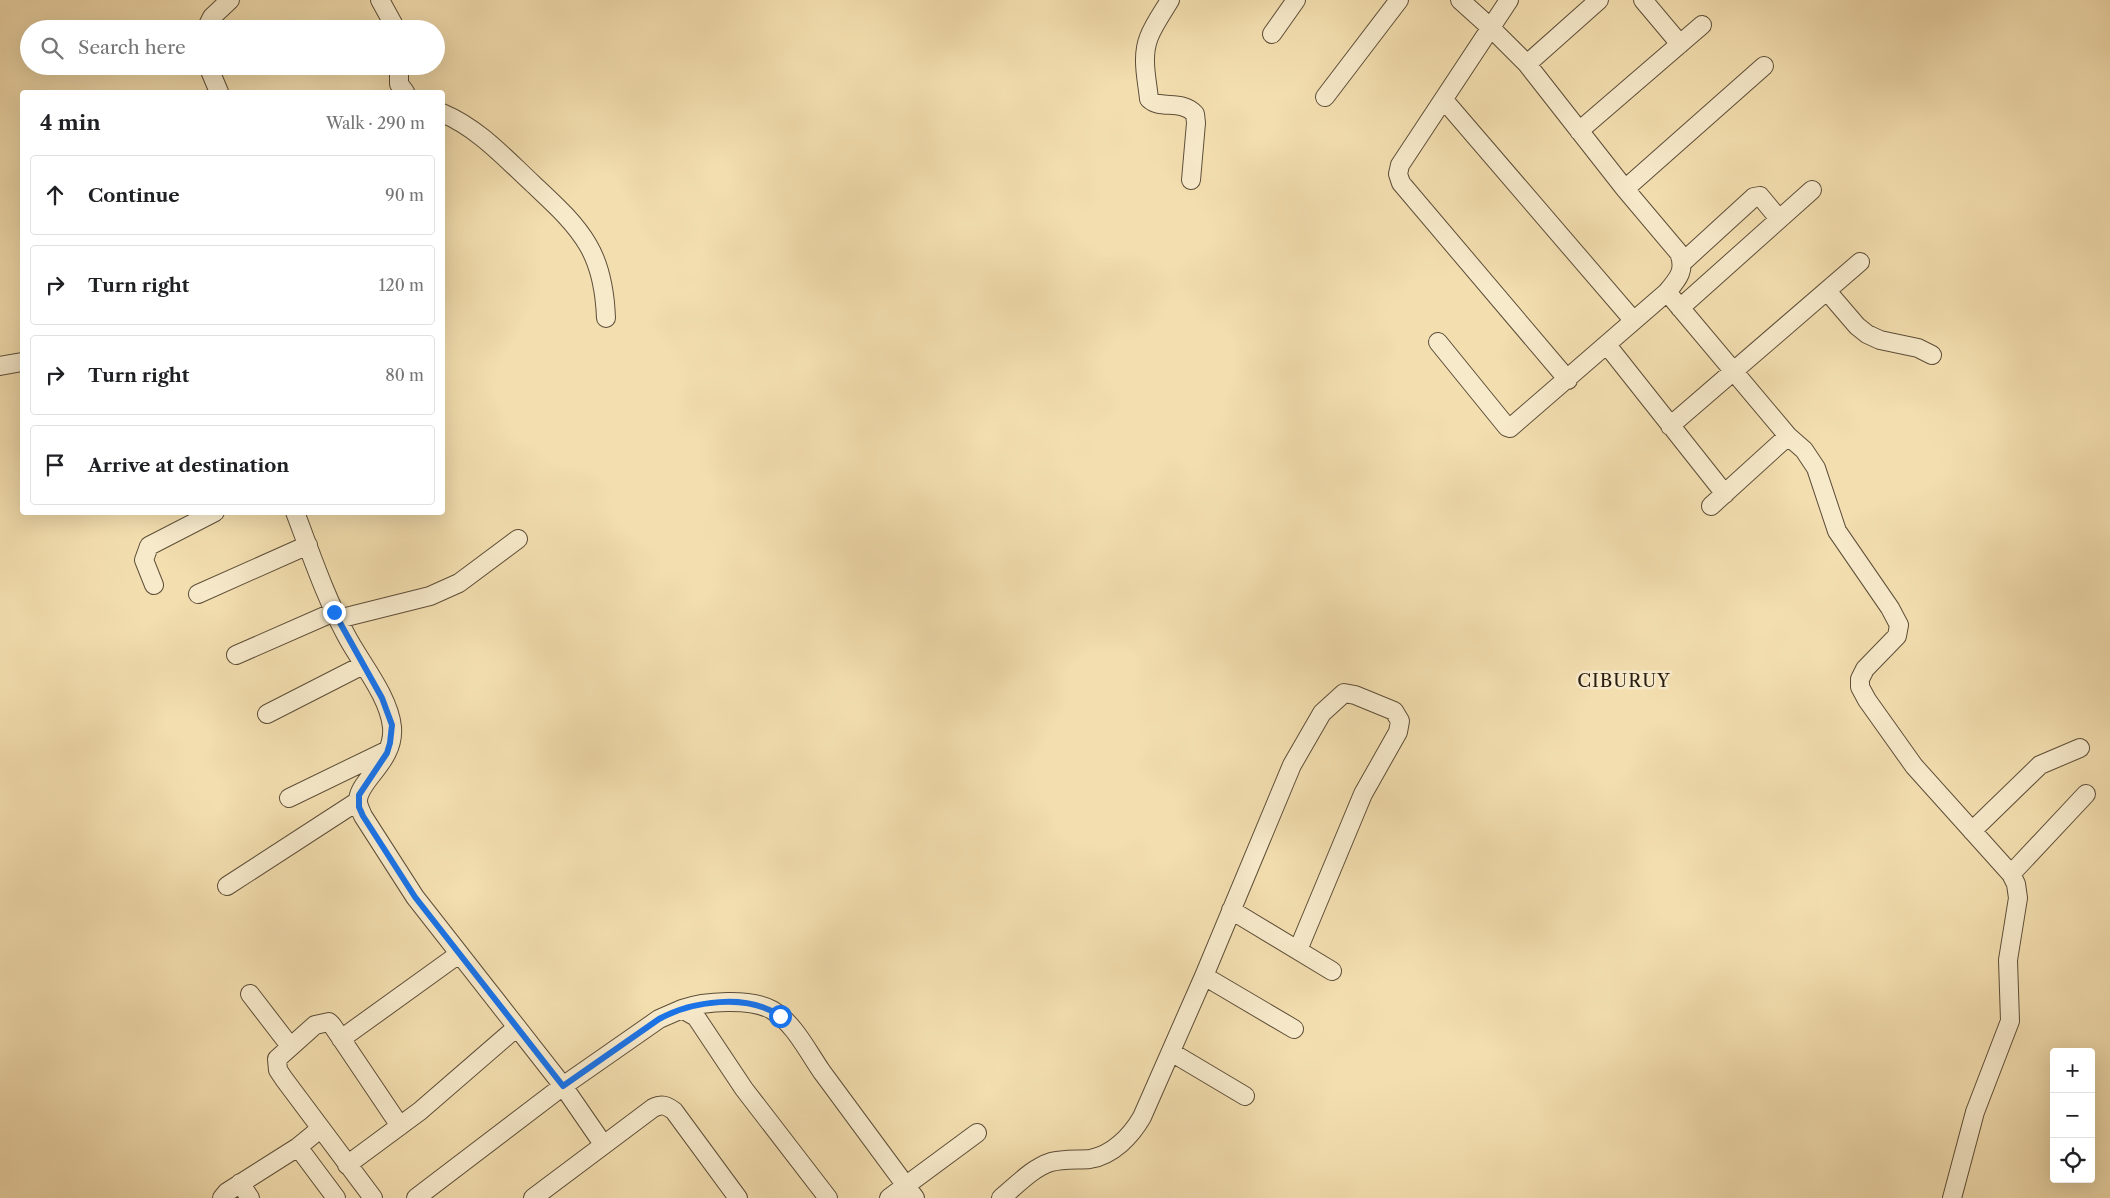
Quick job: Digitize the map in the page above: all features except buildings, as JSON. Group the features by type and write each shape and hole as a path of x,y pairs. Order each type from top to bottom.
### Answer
{"street":[{"path":"210,20 229,0"},
{"path":"380,0 391,20"},
{"path":"1170,0 1153,28 1146,50 1145,64 1149,99 1154,103 1187,107 1195,114 1196,123 1191,180"},
{"path":"1272,34 1296,0"},
{"path":"1326,97 1399,0"},
{"path":"1460,0 1527,64 1625,189 1679,253 1683,262"},
{"path":"1509,0 1400,165 1398,174 1401,183 1568,380"},
{"path":"1527,64 1599,0"},
{"path":"1643,0 1680,44"},
{"path":"1579,131 1702,25"},
{"path":"1625,189 1764,66"},
{"path":"212,75 218,90"},
{"path":"399,75 399,84 404,90"},
{"path":"1444,100 1633,320"},
{"path":"445,114 455,118 487,141 569,219 589,246 604,284 606,318"},
{"path":"1680,308 1812,190"},
{"path":"1438,342 1507,427 1514,427 1667,292 1679,278 1683,262 1754,197 1760,196 1780,219"},
{"path":"1670,426 1860,262"},
{"path":"1827,291 1857,326 1867,334 1880,340 1918,348 1932,355"},
{"path":"1667,292 1788,436 1804,450 1816,468 1836,531 1890,608 1899,625 1897,636 1865,669 1860,679 1860,687 1867,700 1914,766 2011,874 2016,884 2018,898 2008,960 2010,1020 1974,1112 1952,1198"},
{"path":"1607,345 1725,494"},
{"path":"0,366 20,362"},
{"path":"1711,506 1788,436"},
{"path":"154,585 144,560 149,546 209,515"},
{"path":"295,515 336,615 382,698 388,713 392,734 388,750 382,762 362,789 358,801 363,816 415,897 563,1086 603,1144"},
{"path":"236,655 336,615 430,596 459,583 518,539"},
{"path":"198,594 308,545"},
{"path":"267,714 363,665"},
{"path":"1001,1198 1041,1166 1053,1162 1101,1156 1122,1142 1133,1131 1142,1117 1171,1052 1292,765 1322,713 1344,693 1355,695 1394,711 1400,721 1398,732 1364,794 1298,950"},
{"path":"1972,830 2040,765 2080,748"},
{"path":"289,798 388,750"},
{"path":"2011,874 2086,794"},
{"path":"227,886 358,801"},
{"path":"1231,910 1332,971"},
{"path":"341,1039 458,954"},
{"path":"1204,976 1294,1029"},
{"path":"250,994 290,1046"},
{"path":"420,1197 563,1086 659,1019 698,1004 744,1003 771,1009 780,1016 805,1047 910,1192"},
{"path":"682,1009 696,1017 744,1089 828,1198"},
{"path":"373,1198 278,1070 277,1059 315,1025 324,1022 332,1025 400,1126"},
{"path":"347,1165 400,1126 517,1027"},
{"path":"1171,1052 1245,1096"},
{"path":"533,1198 653,1108 665,1105 674,1111 738,1198"},
{"path":"222,1198 240,1183 298,1147 320,1129"},
{"path":"889,1198 910,1192 976,1133"},
{"path":"298,1147 336,1198"},
{"path":"240,1183 250,1198"}],"district":[{"name":"CIBURUY","path":"1624,681"}],"route":[{"path":"334,612 382,698 392,725 392,734 387,753 359,795 359,807 363,816 415,897 563,1086 659,1019 673,1012 698,1004 744,1003 771,1009 780,1016"}]}
